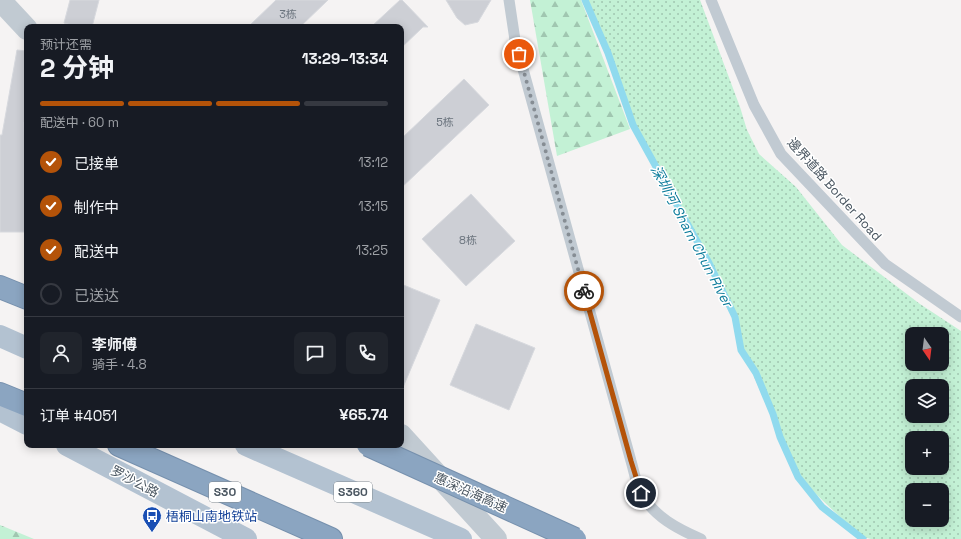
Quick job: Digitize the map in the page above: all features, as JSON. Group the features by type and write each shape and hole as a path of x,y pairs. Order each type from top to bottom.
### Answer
{"highway":[{"path":"0,287 24,297"},
{"path":"0,394 24,404"},
{"name":"S30","path":"126,448 331,539"},
{"name":"惠深沿海高速","path":"375,448 575,539"}],"main road":[{"path":"0,336 24,347"},
{"path":"0,410 24,422"},
{"name":"罗沙公路","path":"73,448 246,539"},
{"name":"S360","path":"253,448 461,539"}],"street":[{"path":"0,0 24,26"},
{"path":"404,438 496,539"}],"lane":[{"path":"509,0 515,40 641,493 652,509 674,527 701,539"},
{"name":"邊界道路 Border Road","path":"712,0 754,105 781,154 885,264 961,317"}],"green space":[{"path":"530,0 581,0 630,129 557,156"},
{"path":"587,0 700,0 740,107 747,130 759,154 796,187 842,245 920,304 961,331 961,539 871,539 860,536 798,477 741,347 731,312 633,125 614,69 589,10"},
{"path":"0,525 34,539 0,539"}],"building":[{"path":"70,0 99,0 93,24 64,23"},
{"path":"276,0 328,0 303,24 251,24"},
{"path":"400,0 402,0 428,27 423,27 404,45 404,24 374,24"},
{"path":"446,0 491,0 478,22 465,25 457,18"},
{"path":"17,50 24,51 24,232 0,232 0,135 2,135"},
{"path":"464,79 489,105 404,185 404,136"},
{"path":"471,194 515,241 466,286 422,239"},
{"path":"404,285 440,300 404,385"},
{"path":"476,324 535,348 509,410 450,385"}],"waterway":[{"name":"深圳河 Sham Chun River","path":"585,0 608,53 633,125 709,263 735,317 741,350 756,373 773,414 780,437 798,477 822,507 863,539"}],"way so far":[{"path":"519,54 584,291"}],"place":[{"name":"梧桐山南地铁站","path":"152,533"}],"route":[{"path":"584,291 641,493"}]}
